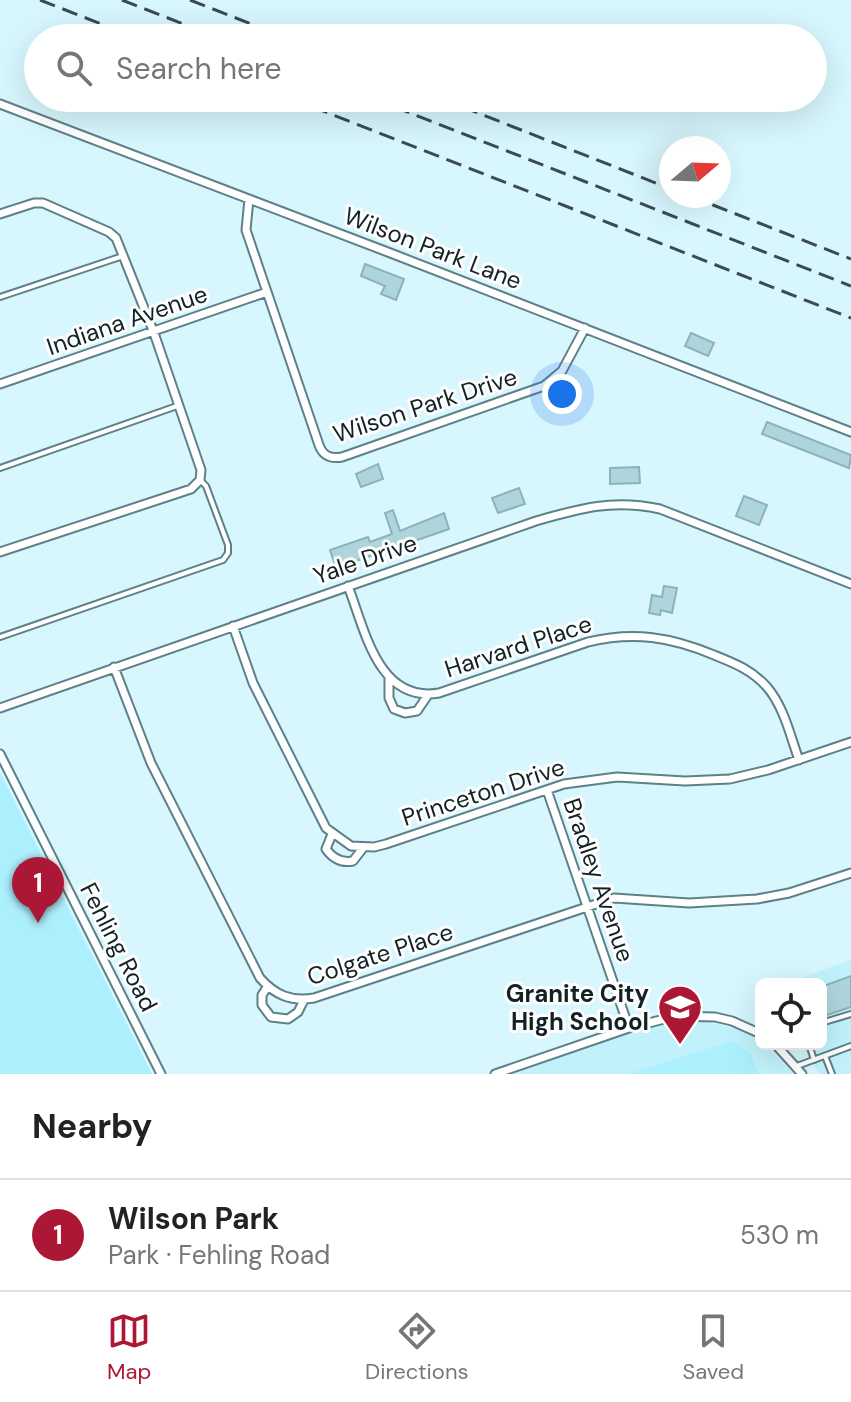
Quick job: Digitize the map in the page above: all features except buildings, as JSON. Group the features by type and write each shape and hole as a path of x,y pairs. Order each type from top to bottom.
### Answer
{"street":[{"name":"Wilson Park Lane","path":"0,104 851,432"},
{"name":"Wilson Park Drive","path":"249,199 244,224 321,451 336,458 544,386 562,371 585,328"},
{"path":"0,214 43,203 116,238 154,333 201,470 200,480 191,489 0,552"},
{"name":"Indiana Avenue","path":"0,384 267,292"},
{"name":"Yale Drive","path":"0,708 536,521 598,505 639,505 660,509 851,584"},
{"name":"Harvard Place","path":"348,586 375,657 389,678 407,691 428,695 588,642 625,635 662,637 683,642 755,675 782,711 799,760"},
{"name":"Princeton Drive","path":"233,626 253,683 320,820 332,834 326,849 331,856 344,862 353,861 363,848 386,844 564,784 617,777 685,781 730,779 768,770 851,742"},
{"path":"114,667 151,763 260,978 268,986 262,995 262,1005 271,1017 288,1019 298,1012 304,1000"},
{"name":"Harvard Place","path":"389,678 389,698 394,709 405,713 417,711 428,695"},
{"name":"Fehling Road","path":"0,754 161,1073"},
{"name":"Bradley Avenue","path":"547,790 629,1028"},
{"path":"332,834 351,846 363,848"},
{"name":"Colgate Place","path":"268,986 285,997 304,1000 587,906 624,897 689,903 757,899 789,893 851,873"},
{"path":"495,1074 664,1018 700,1015 732,1021 755,1031"},
{"path":"781,1050 802,1074"}],"lane":[{"path":"0,297 125,255"},
{"path":"0,468 180,405"},
{"path":"0,637 223,560 228,553 228,545 206,486 200,480"},
{"path":"827,1021 851,1014"},
{"path":"797,1066 851,1046"},
{"path":"811,1050 814,1060"},
{"path":"825,1056 832,1074"}],"shaded area":[{"path":"0,772 152,1074 0,1074"},
{"path":"851,960 851,1074 820,1074 804,1050 827,1050 827,978 801,978"},
{"name":"Granite City High School","path":"696,1020 739,1029 755,1037 755,1050 770,1050 794,1074 514,1074 614,1038 673,1022"},
{"path":"732,1041 751,1054 758,1074 628,1074"}],"railway":[{"path":"40,0 101,24"},
{"path":"122,0 183,24"},
{"path":"190,0 251,24"},
{"path":"326,112 851,318"},
{"path":"408,112 851,286"},
{"path":"476,112 659,184"},
{"path":"721,208 851,259"}],"place":[{"name":"Wilson Park","path":"38,923"},
{"name":"Granite City High School","path":"680,1046"}]}
